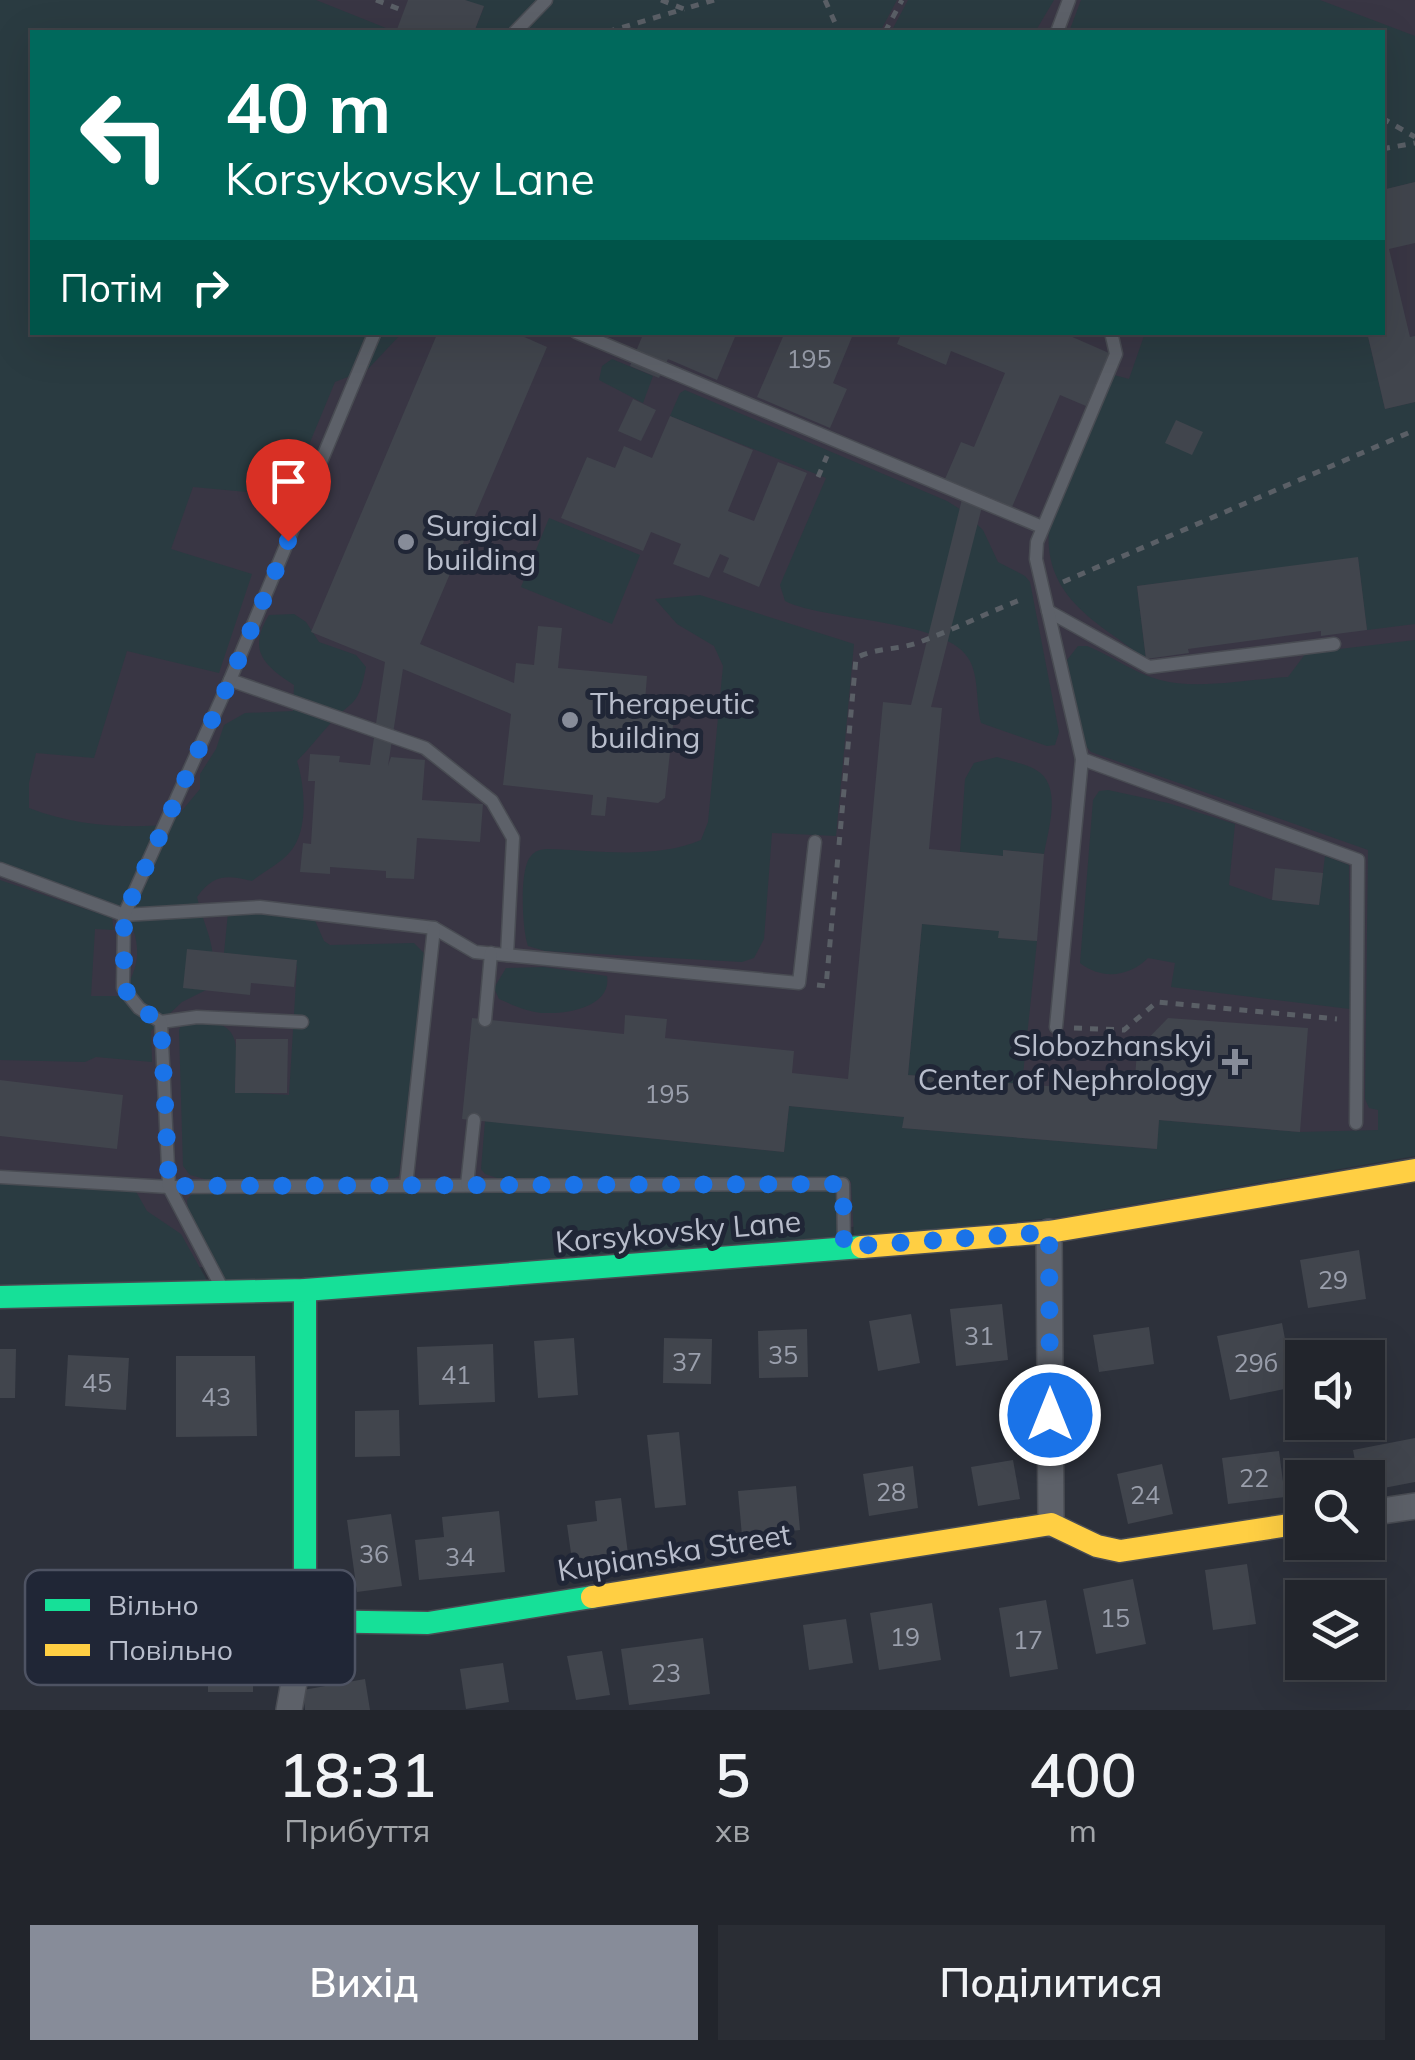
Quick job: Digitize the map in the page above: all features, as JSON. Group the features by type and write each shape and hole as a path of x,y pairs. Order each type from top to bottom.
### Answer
{"street":[{"name":"Korsykovsky Lane","path":"0,1297 306,1290 1049,1232 1415,1170"},
{"path":"1049,1232 1051,1524 1097,1546 1120,1551 1285,1526"},
{"path":"306,1290 306,1570"},
{"path":"1385,1510 1415,1506"},
{"name":"Kupianska Street","path":"355,1622 428,1623 1051,1524"},
{"path":"289,1710 294,1685"}],"lane":[{"path":"517,30 546,0"},
{"path":"1058,30 1069,0"},
{"path":"302,1022 197,1018 161,1022 139,1008 124,988 124,915 230,680 374,335"},
{"path":"583,335 1042,527"},
{"path":"1056,1027 1082,759 1036,558 1042,527 1116,354 1112,335"},
{"path":"1048,611 1149,667 1334,644"},
{"path":"230,680 425,748 492,802 513,838 507,955"},
{"path":"1082,759 1358,860 1356,1122"},
{"path":"0,869 124,915 260,906 434,928 475,952 799,984 815,842"},
{"path":"406,1186 434,928"},
{"path":"484,1020 491,953"},
{"path":"161,1022 169,1186 223,1290"},
{"path":"467,1185 474,1120"},
{"path":"0,1176 169,1186 843,1184 844,1247"}],"path":[{"path":"376,0 404,11"},
{"path":"661,0 684,9"},
{"path":"614,30 714,0"},
{"path":"825,0 839,30"},
{"path":"886,30 902,0"},
{"path":"1385,120 1415,140"},
{"path":"1385,149 1415,140"},
{"path":"799,984 826,986 856,658 916,644 1415,430"},
{"path":"1056,1027 1124,1030 1157,1002 1357,1020"}],"shaded area":[{"path":"0,0 1415,0 1415,1151 1054,1213 265,1267 0,1268"},
{"path":"0,0 316,0 391,30 30,30 30,335 400,335 368,369 335,382 284,505 247,492 193,487 171,549 252,574 219,673 127,651 94,758 36,753 29,783 29,808 98,824 170,825 200,789 200,774 216,749 224,725 245,713 293,711 294,685 267,664 259,648 269,615 294,614 306,622 319,642 356,655 366,667 353,702 297,761 303,820 290,852 252,881 221,878 197,897 213,953 211,976 206,990 182,1002 151,1031 152,1062 96,1057 85,1062 0,1060 0,880 112,918 114,930 95,929 91,996 120,996 133,975 137,953 134,931 122,910 0,863"},
{"path":"465,0 897,0 881,30 475,30 484,7"},
{"path":"908,0 1054,0 1036,30 892,30"},
{"path":"1081,0 1320,0 1415,36 1415,182 1385,190 1385,30 1070,30"},
{"path":"1144,335 1367,335 1385,409 1415,402 1415,624 1367,630 1358,558 1137,586 1146,659 1093,620 1065,591 1055,573 1049,528 1114,375 1129,379"},
{"path":"612,359 653,376 643,403 599,380 602,366"},
{"path":"685,390 947,501 983,530 998,562 1030,582 1059,732 1055,745 1047,746 981,723 973,668 958,647 914,629 785,601 780,585 826,478 670,416"},
{"path":"549,518 640,555 612,624 521,587"},
{"path":"700,595 854,644 836,836 772,833 764,939 754,958 742,962 545,951 528,946 523,886 527,863 536,852 645,852 701,840 708,822 723,666 714,646 677,624 655,599"},
{"path":"1415,640 1415,1156 1054,1218 854,1237 851,1182 845,1178 500,1179 481,1169 485,1121 784,1152 789,1106 904,1117 903,1128 1156,1149 1159,1120 1299,1132 1378,1130 1378,1110 1369,1108 1365,1099 1368,850 1091,752 1084,744 1067,660 1078,646 1087,646 1160,680 1207,684 1288,677 1306,653"},
{"path":"997,757 1036,770 1049,786 1052,809 1044,854 1004,850 1003,856 960,852 965,779 974,763"},
{"path":"1108,790 1235,824 1229,885 1272,900 1319,905 1325,856 1349,865 1350,1009 1171,987 1175,963 1148,958 1115,974 1097,972 1080,963 1093,800 1099,791"},
{"path":"228,913 313,916 324,941 330,945 414,943 425,954 399,1176 390,1180 212,1181 190,1175 183,1166 179,1030 182,1024 207,1022 228,1030 236,1046 235,1092 289,1095 297,966 290,960 224,953"},
{"path":"922,924 999,931 999,938 1037,941 1022,1084 908,1075"},
{"path":"544,967 607,976 607,986 596,1001 566,1012 534,1012 499,999 494,988 506,968"},
{"path":"0,1179 134,1188 147,1211 181,1234 209,1284 0,1285"},
{"path":"838,1187 839,1239 224,1283 187,1200 192,1194"}],"building":[{"path":"408,0 465,0 484,6 475,30 397,30"},
{"path":"1415,182 1415,243 1389,249 1410,337 1415,336 1415,402 1385,409 1368,335 1385,335 1385,189"},
{"path":"437,335 520,335 547,347 420,644 514,683 516,663 534,665 538,626 562,628 558,668 647,676 645,701 675,707 665,798 658,803 607,797 605,816 591,815 593,795 503,785 511,714 403,669 388,766 391,757 425,760 422,800 483,804 480,842 417,838 414,879 386,878 386,871 330,867 330,874 300,872 303,843 311,844 315,781 308,781 310,754 340,756 339,762 370,765 385,662 311,632"},
{"path":"643,335 736,335 717,380 668,359 659,378 630,366"},
{"path":"784,335 853,335 833,383 847,389 830,428 757,397"},
{"path":"901,335 1068,335 1109,353 1086,406 1060,395 1012,507 985,495 931,707 942,708 929,849 1003,856 1003,850 1044,854 1037,941 998,938 999,931 922,924 908,1075 1134,1093 1137,1050 1168,1018 1308,1028 1300,1132 1159,1120 1157,1149 902,1128 904,1117 789,1106 784,1152 462,1119 472,1018 624,1034 625,1015 667,1019 665,1038 794,1051 792,1073 848,1079 883,702 911,705 965,487 945,479 961,442 974,447 1005,373 951,351 946,365 897,344"},
{"path":"633,399 656,410 641,441 618,431"},
{"path":"670,416 753,450 728,511 754,521 778,462 807,473 759,587 723,572 729,558 720,554 709,578 673,564 681,544 651,532 643,551 561,518 587,457 615,468 624,446 652,458"},
{"path":"1176,420 1203,432 1192,455 1165,443"},
{"path":"1358,557 1367,630 1321,636 1321,631 1188,649 1189,653 1146,659 1137,586"},
{"path":"1275,868 1323,873 1319,905 1272,900"},
{"path":"187,949 297,960 294,987 251,983 250,995 183,988"},
{"path":"236,1039 288,1039 287,1093 235,1093"},
{"path":"0,1080 123,1095 117,1149 0,1136"},
{"path":"1359,1250 1366,1299 1308,1308 1300,1260"},
{"path":"1002,1304 1008,1360 956,1366 950,1309"},
{"path":"911,1314 920,1363 878,1371 869,1321"},
{"path":"1282,1323 1285,1389 1230,1400 1217,1336"},
{"path":"1149,1327 1154,1364 1099,1372 1093,1335"},
{"path":"807,1329 808,1377 759,1378 758,1331"},
{"path":"574,1338 578,1395 538,1398 534,1341"},
{"path":"664,1338 712,1339 711,1384 663,1383"},
{"path":"493,1344 495,1402 419,1405 417,1347"},
{"path":"0,1349 16,1349 15,1398 0,1398"},
{"path":"68,1355 129,1358 126,1410 65,1406"},
{"path":"176,1356 255,1356 257,1436 176,1437"},
{"path":"399,1410 400,1456 355,1457 355,1411"},
{"path":"679,1432 686,1505 655,1508 647,1435"},
{"path":"1415,1438 1415,1482 1385,1488 1385,1460 1355,1460 1353,1450"},
{"path":"1279,1451 1285,1497 1228,1504 1222,1458"},
{"path":"1013,1460 1020,1499 978,1506 971,1467"},
{"path":"1162,1464 1173,1514 1128,1524 1117,1474"},
{"path":"913,1466 918,1508 869,1516 863,1474"},
{"path":"796,1486 800,1530 742,1536 738,1491"},
{"path":"621,1498 628,1554 572,1560 567,1525 597,1521 595,1501"},
{"path":"499,1511 505,1572 419,1580 415,1540 444,1537 442,1517"},
{"path":"391,1514 402,1586 357,1592 347,1520"},
{"path":"1247,1564 1256,1624 1213,1630 1205,1570"},
{"path":"1133,1579 1146,1644 1096,1654 1083,1589"},
{"path":"1046,1600 1058,1669 1010,1677 999,1608"},
{"path":"932,1603 941,1660 879,1670 870,1613"},
{"path":"846,1619 853,1663 809,1670 803,1625"},
{"path":"703,1638 710,1694 629,1705 621,1649"},
{"path":"602,1651 610,1695 576,1700 567,1656"},
{"path":"503,1663 509,1702 466,1709 460,1669"},
{"path":"365,1679 370,1710 305,1710 303,1690 355,1685 355,1681"},
{"path":"208,1685 253,1685 253,1692 208,1692"}],"traffic: fast":[{"path":"0,1297 305,1290 862,1247"},
{"path":"305,1290 305,1570"},
{"path":"355,1622 428,1623 592,1597"}],"traffic: slow":[{"path":"862,1247 1049,1232 1415,1170"},
{"path":"592,1597 1051,1524 1097,1546 1120,1551 1285,1526"}],"place":[{"name":"Surgical building","path":"406,542"},
{"name":"Therapeutic building","path":"570,720"},
{"name":"Slobozhanskyi Center of Nephrology","path":"1235,1062"}],"route":[{"path":"288,541 124,915 124,988 139,1008 161,1022 169,1186 843,1184 844,1247 1049,1232 1050,1415"}]}
